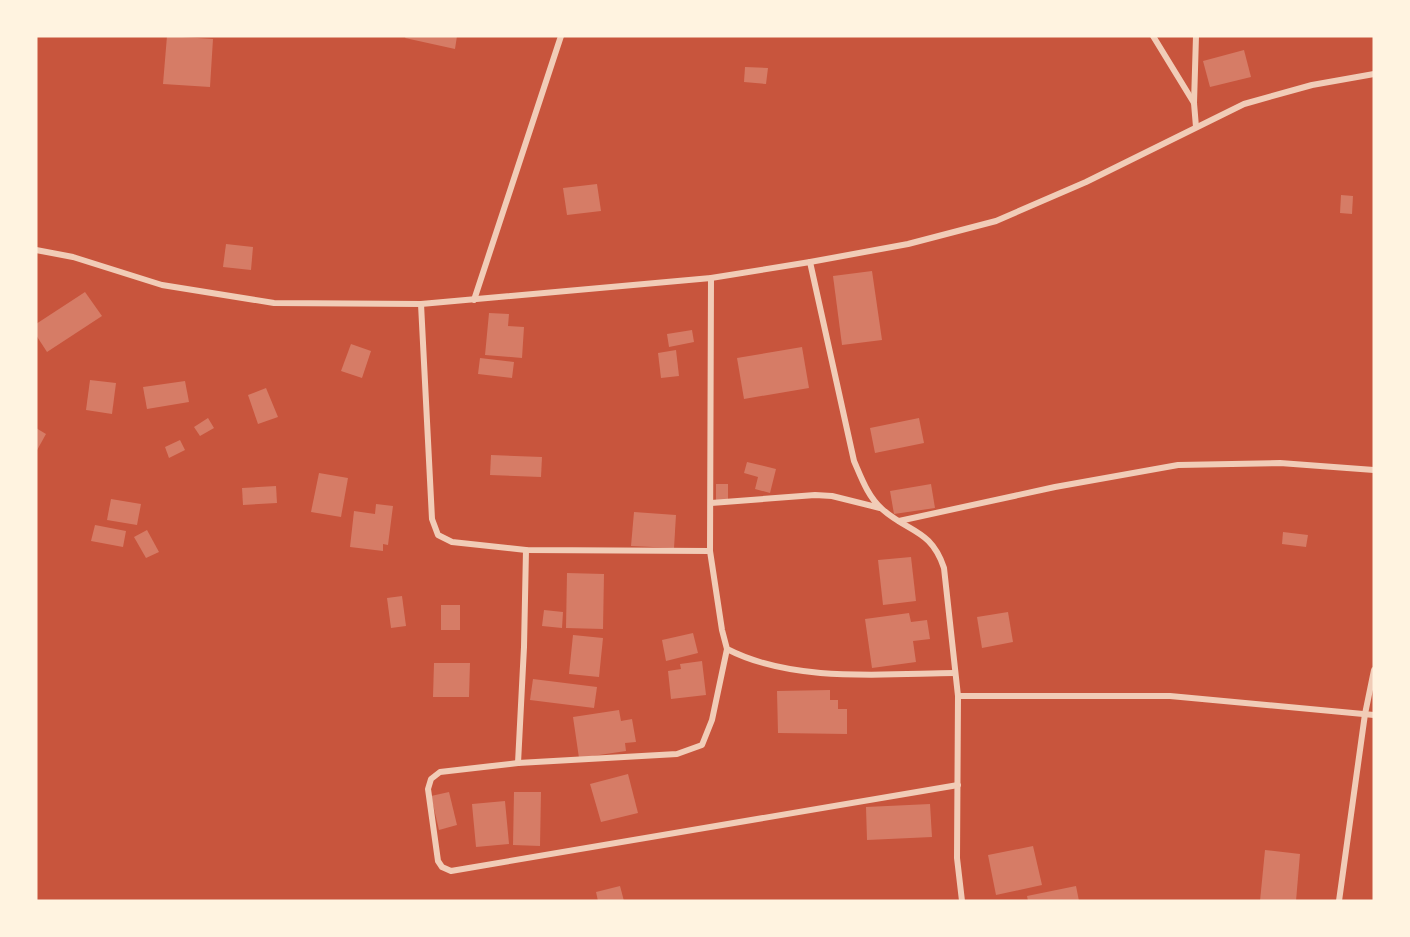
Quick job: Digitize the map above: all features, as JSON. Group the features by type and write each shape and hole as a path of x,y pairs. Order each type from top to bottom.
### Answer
{"street":[{"path":"474,300 561,36"},
{"path":"1153,36 1194,103"},
{"path":"1196,36 1194,103 1196,127"},
{"path":"36,250 73,257 162,285 274,303 421,304 711,278 908,244 996,221 1086,182 1244,104 1312,85 1374,74"},
{"path":"810,262 854,460 865,485 881,508 931,542 939,552 944,568 958,696 957,858 962,901"},
{"path":"711,278 710,551 722,630 727,648 712,720 702,745 677,754 518,763 440,772 431,779 428,789 438,861 442,867 451,871 958,785"},
{"path":"421,304 432,519 438,535 452,542 526,550 710,551"},
{"path":"899,521 1055,487 1178,465 1280,463 1374,470"},
{"path":"711,503 815,495 832,496 881,508"},
{"path":"518,763 526,550"},
{"path":"727,648 744,657 792,670 859,674 954,674"},
{"path":"1339,901 1365,714 1374,670"},
{"path":"958,696 1170,696 1374,715"}],"building":[{"path":"167,36 213,39 210,87 163,84"},
{"path":"406,36 457,36 455,49 405,38"},
{"path":"1244,50 1251,77 1210,87 1203,61"},
{"path":"745,67 768,68 766,84 744,82"},
{"path":"597,184 601,211 567,215 563,188"},
{"path":"1341,195 1353,196 1352,214 1340,213"},
{"path":"226,244 253,247 251,270 223,267"},
{"path":"872,271 882,340 842,345 833,276"},
{"path":"85,292 102,316 47,352 36,335 36,324"},
{"path":"489,313 509,314 508,326 524,327 522,358 485,355"},
{"path":"692,330 694,342 669,347 667,334"},
{"path":"351,344 371,351 362,378 341,371"},
{"path":"802,347 809,388 744,399 737,358"},
{"path":"676,350 679,376 661,378 658,353"},
{"path":"480,358 514,362 512,378 478,374"},
{"path":"90,380 116,383 112,414 86,410"},
{"path":"185,381 189,402 147,409 143,387"},
{"path":"266,388 278,417 258,424 248,395"},
{"path":"208,418 214,428 200,436 194,427"},
{"path":"919,418 924,443 875,453 870,428"},
{"path":"36,428 46,434 36,452"},
{"path":"180,440 185,450 169,458 165,447"},
{"path":"491,455 542,457 541,477 490,475"},
{"path":"747,462 776,469 770,493 755,489 758,477 744,473"},
{"path":"319,473 348,478 341,517 311,512"},
{"path":"716,484 728,484 728,500 716,500"},
{"path":"931,484 935,508 894,514 890,491"},
{"path":"276,486 277,503 243,505 242,488"},
{"path":"111,499 141,504 137,525 107,520"},
{"path":"376,504 393,506 388,545 383,544 383,551 350,547 354,511 375,514"},
{"path":"634,512 676,515 674,548 631,546"},
{"path":"95,525 126,531 123,547 91,541"},
{"path":"147,530 159,552 146,558 134,537"},
{"path":"1283,532 1308,535 1306,547 1282,544"},
{"path":"911,557 916,601 883,605 878,560"},
{"path":"567,573 604,574 603,629 566,628"},
{"path":"402,596 406,626 391,628 387,598"},
{"path":"441,605 460,605 460,630 441,630"},
{"path":"544,610 563,612 562,628 542,626"},
{"path":"1008,612 1013,642 982,648 977,617"},
{"path":"909,613 911,622 927,620 930,639 913,641 916,662 872,668 865,619"},
{"path":"693,633 698,653 666,661 662,640"},
{"path":"573,635 603,638 599,677 569,674"},
{"path":"702,661 706,695 671,699 668,671 681,669 680,664"},
{"path":"434,663 470,663 469,697 433,697"},
{"path":"533,679 597,687 594,708 530,700"},
{"path":"830,690 830,700 838,700 838,709 847,709 847,734 778,733 777,691"},
{"path":"619,710 621,721 632,719 636,742 625,743 626,751 579,758 573,717"},
{"path":"628,774 638,813 601,822 590,784"},
{"path":"449,792 457,825 439,830 431,796"},
{"path":"514,792 541,792 540,846 513,845"},
{"path":"505,801 509,844 476,847 472,804"},
{"path":"930,804 932,837 867,840 866,807"},
{"path":"1033,846 1042,885 996,895 988,855"},
{"path":"1265,850 1300,854 1296,901 1260,901"},
{"path":"620,886 624,901 598,901 596,892"},
{"path":"1076,886 1079,901 1028,901 1027,896"}]}
